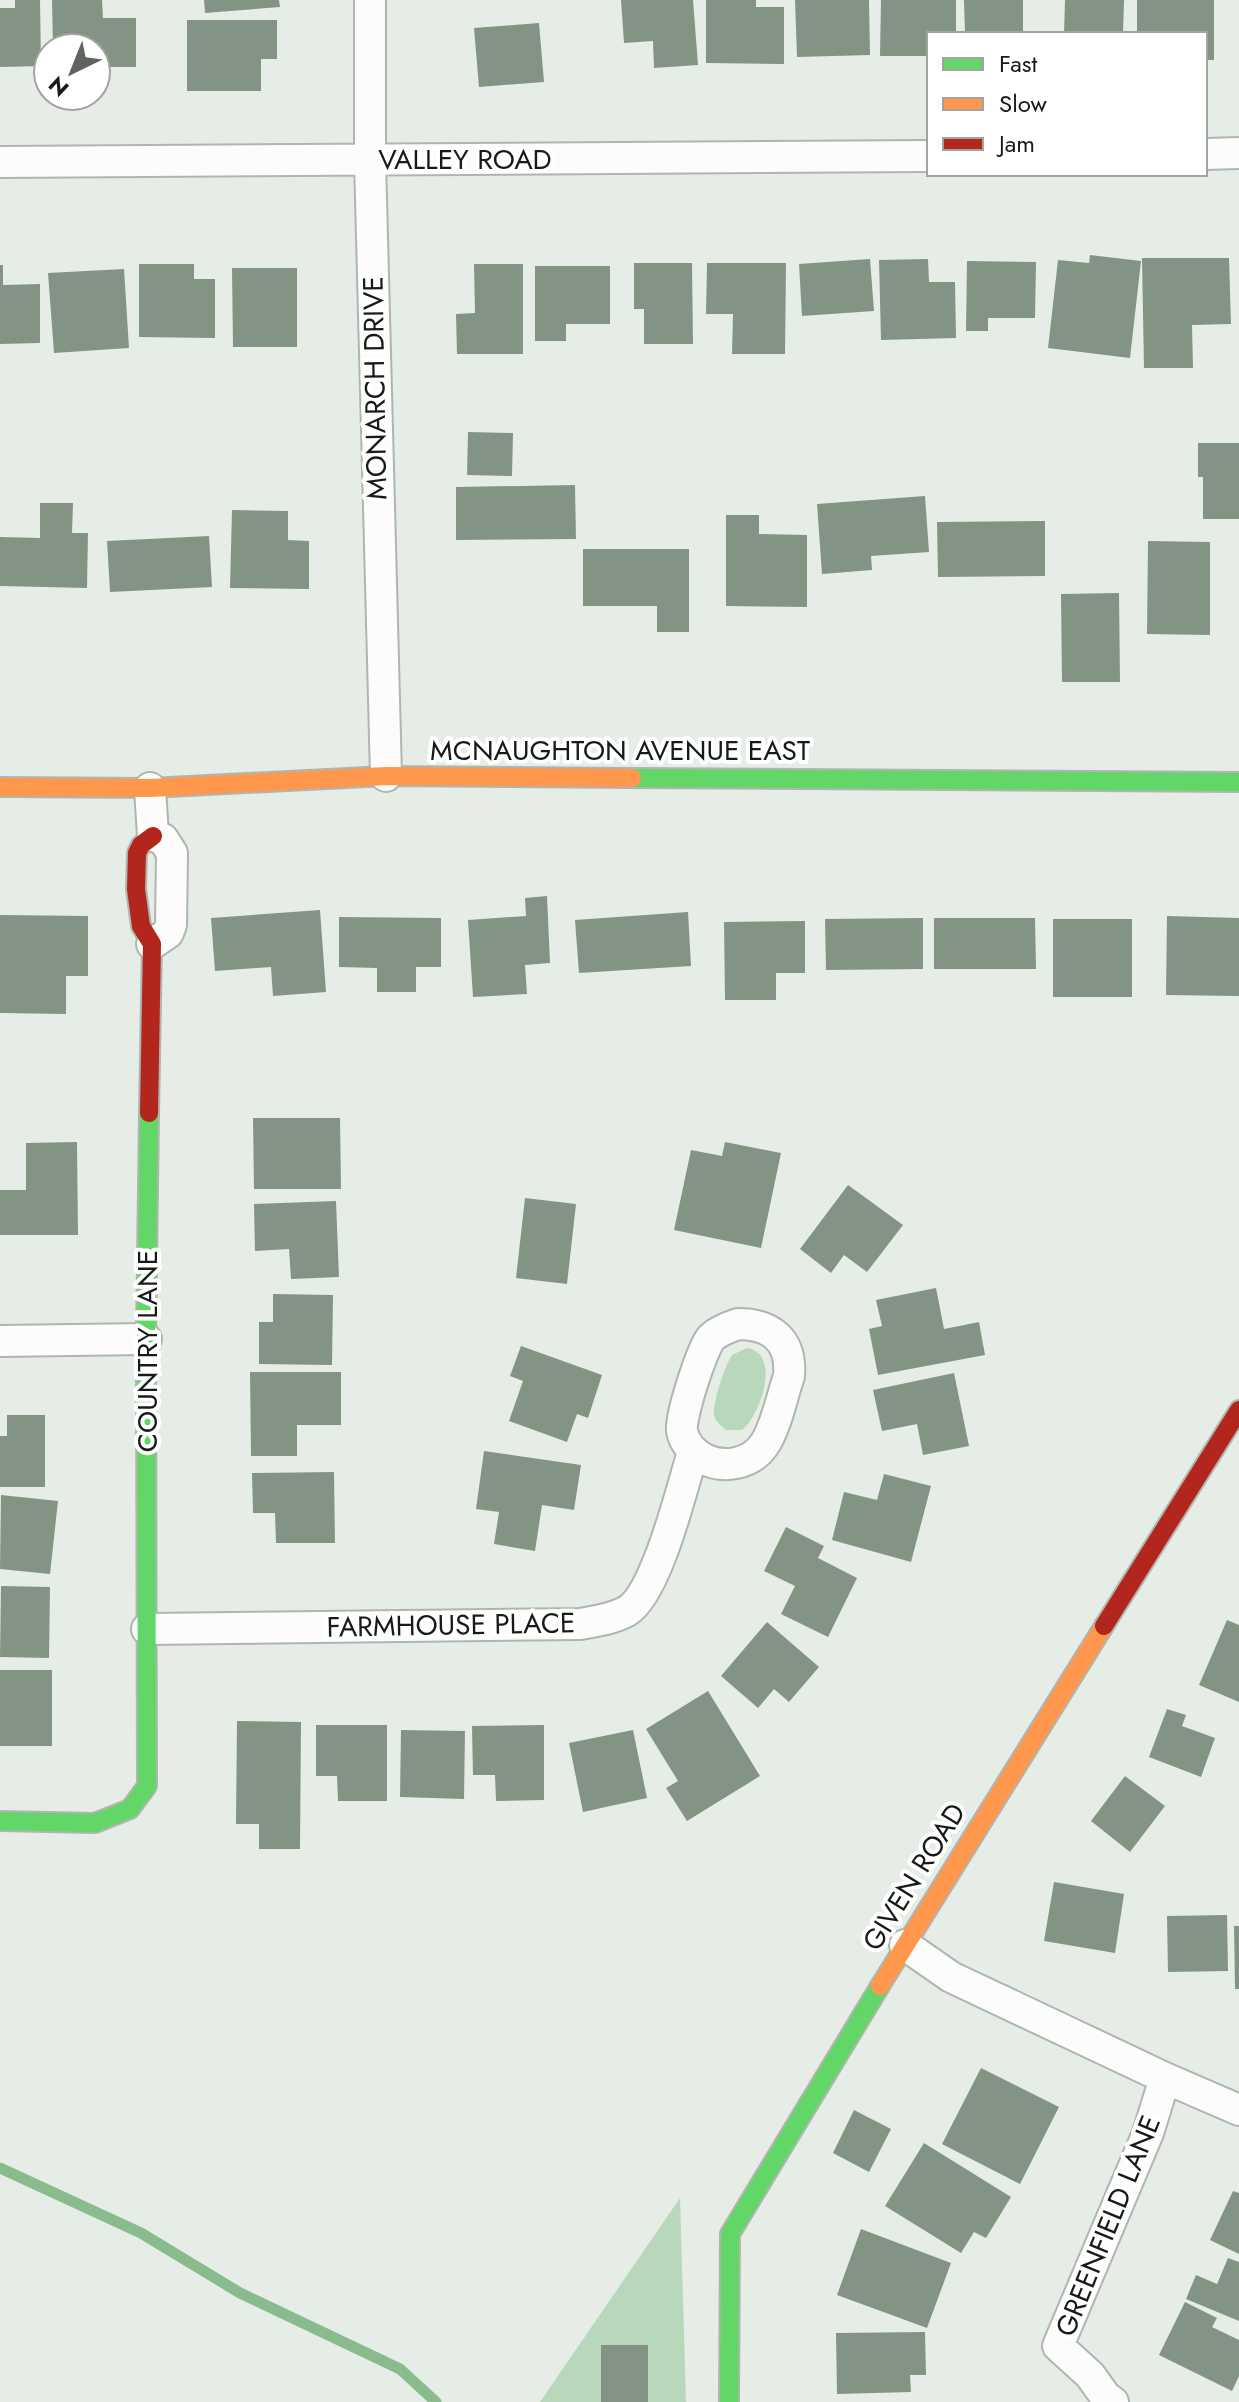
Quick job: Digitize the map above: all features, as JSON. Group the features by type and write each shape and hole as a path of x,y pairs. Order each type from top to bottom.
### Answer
{"street":[{"name":"MONARCH DRIVE","path":"370,0 370,160 386,776"},
{"path":"1207,154 1239,153"},
{"name":"VALLEY ROAD","path":"0,162 927,156"},
{"name":"MCNAUGHTON AVENUE EAST","path":"0,787 150,788 386,776 1239,782"},
{"name":"COUNTRY LANE","path":"0,1821 95,1823 130,1809 147,1786 146,1339 152,944 168,933 171,925 172,853 163,839 153,836 150,788"},
{"path":"738,1324 768,1328 780,1340 790,1365 789,1376 763,1446 752,1456 729,1465 718,1464 693,1452 682,1431 683,1417 704,1350 712,1338 738,1324"},
{"path":"0,1341 146,1339"},
{"name":"GIVEN ROAD","path":"729,2402 730,2234 905,1945 1239,1410"},
{"name":"FARMHOUSE PLACE","path":"147,1629 580,1624 610,1618 630,1610 655,1570 693,1452"},
{"name":"GREENFIELD LANE","path":"905,1945 951,1977 1239,2110"},
{"name":"GREENFIELD LANE","path":"1113,2402 1090,2375 1058,2346 1148,2133 1165,2078"}],"green space":[{"path":"747,1348 758,1353 764,1362 766,1373 761,1400 742,1430 726,1430 715,1417 717,1393 732,1355"},
{"path":"680,2198 686,2402 540,2402"}],"building":[{"path":"15,0 40,0 40,32 32,32 32,66 0,67 0,8 15,8"},
{"path":"52,0 102,0 103,18 136,18 136,67 112,67 112,32 53,32"},
{"path":"204,0 279,0 280,7 205,13"},
{"path":"621,0 693,0 698,65 654,68 653,41 624,43"},
{"path":"706,0 756,0 756,7 784,7 784,64 706,63"},
{"path":"795,0 869,0 870,55 797,57"},
{"path":"881,0 956,0 956,32 927,32 927,56 880,56"},
{"path":"964,0 1023,0 1023,32 965,32"},
{"path":"1065,0 1124,0 1123,32 1064,32"},
{"path":"1137,0 1214,0 1214,60 1207,60 1207,32 1137,32"},
{"path":"187,20 277,20 277,59 261,59 261,91 187,91"},
{"path":"539,23 544,82 479,87 474,28"},
{"path":"1090,255 1141,261 1130,358 1048,348 1058,260 1089,263"},
{"path":"1142,258 1229,258 1231,324 1192,325 1193,368 1144,368"},
{"path":"870,259 874,311 802,316 799,264"},
{"path":"928,259 929,282 955,282 956,338 881,340 879,260"},
{"path":"967,261 1036,262 1035,318 988,318 988,331 966,331"},
{"path":"634,263 692,263 693,344 644,344 644,309 634,309"},
{"path":"707,263 786,263 785,354 732,354 733,314 706,314"},
{"path":"139,264 194,264 194,279 215,279 215,338 139,337"},
{"path":"474,264 523,264 523,354 457,354 456,314 475,313"},
{"path":"0,265 3,265 3,285 40,284 40,343 0,344"},
{"path":"535,266 610,266 610,324 566,324 566,341 535,341"},
{"path":"232,268 297,268 297,347 233,347"},
{"path":"124,269 129,348 54,353 48,273"},
{"path":"468,432 513,433 512,476 467,475"},
{"path":"1198,443 1239,443 1239,519 1203,519 1203,477 1198,477"},
{"path":"575,485 576,539 456,540 456,487"},
{"path":"925,496 929,552 871,556 872,570 822,574 817,504"},
{"path":"40,503 73,503 72,533 88,533 87,588 0,586 0,537 40,538"},
{"path":"232,510 288,511 288,540 309,541 309,589 230,588"},
{"path":"726,515 759,515 759,534 807,535 807,607 726,606"},
{"path":"1045,521 1045,576 938,577 937,522"},
{"path":"209,536 212,587 110,592 107,541"},
{"path":"1148,541 1210,542 1210,635 1147,634"},
{"path":"583,549 689,549 689,632 657,632 657,606 583,606"},
{"path":"1119,593 1120,682 1062,682 1061,594"},
{"path":"547,896 550,963 525,965 527,994 473,997 468,920 526,916 525,898"},
{"path":"320,910 326,992 273,996 271,967 215,971 211,918"},
{"path":"688,912 691,966 579,973 575,920"},
{"path":"0,915 88,916 88,976 66,976 66,1014 0,1013"},
{"path":"1167,916 1239,918 1239,996 1166,995"},
{"path":"339,917 441,918 441,967 416,967 416,992 377,992 377,968 339,967"},
{"path":"923,918 923,969 826,970 825,919"},
{"path":"934,918 1035,918 1036,969 934,969"},
{"path":"1053,919 1132,919 1132,997 1053,997"},
{"path":"805,921 805,973 776,973 776,1000 725,1000 724,922"},
{"path":"253,1118 340,1118 341,1189 254,1189"},
{"path":"77,1142 78,1235 0,1235 0,1190 26,1190 26,1143"},
{"path":"725,1142 781,1153 761,1248 674,1230 691,1150 722,1156"},
{"path":"848,1185 903,1225 867,1272 844,1255 831,1273 800,1249"},
{"path":"525,1198 576,1204 567,1284 516,1278"},
{"path":"336,1201 339,1277 291,1279 289,1249 255,1251 254,1204"},
{"path":"936,1288 944,1329 979,1322 985,1355 878,1375 869,1329 882,1326 876,1300"},
{"path":"273,1294 333,1295 332,1365 259,1364 259,1322 273,1322"},
{"path":"521,1346 602,1375 588,1418 577,1414 567,1442 509,1421 523,1381 510,1376"},
{"path":"250,1372 341,1372 341,1425 297,1425 297,1456 251,1456"},
{"path":"954,1373 969,1446 923,1455 917,1424 882,1431 873,1390"},
{"path":"7,1415 45,1415 45,1487 0,1487 0,1436 7,1436"},
{"path":"484,1451 581,1465 574,1510 542,1505 535,1551 494,1544 499,1512 476,1509"},
{"path":"334,1472 335,1543 276,1543 275,1513 253,1513 252,1473"},
{"path":"884,1474 931,1486 911,1562 832,1540 844,1492 877,1500"},
{"path":"1,1495 58,1501 50,1574 0,1569"},
{"path":"786,1527 824,1546 818,1558 857,1578 828,1637 781,1614 795,1586 764,1571"},
{"path":"1,1586 50,1587 49,1658 0,1657"},
{"path":"1227,1620 1239,1625 1239,1702 1199,1685"},
{"path":"767,1622 819,1667 789,1702 774,1689 758,1708 721,1676"},
{"path":"0,1670 52,1670 52,1746 0,1746"},
{"path":"708,1691 760,1776 687,1821 666,1788 678,1781 646,1729"},
{"path":"1167,1709 1186,1715 1182,1726 1215,1738 1201,1777 1149,1757"},
{"path":"237,1721 301,1722 300,1849 259,1849 259,1824 236,1824"},
{"path":"316,1725 387,1725 387,1801 338,1801 337,1776 316,1776"},
{"path":"544,1725 544,1800 496,1801 495,1775 473,1775 472,1726"},
{"path":"401,1730 465,1731 464,1799 400,1797"},
{"path":"633,1730 647,1798 583,1812 569,1743"},
{"path":"1125,1776 1165,1806 1130,1852 1091,1821"},
{"path":"1054,1882 1124,1894 1115,1953 1044,1941"},
{"path":"1227,1915 1228,1971 1168,1972 1167,1916"},
{"path":"1234,1926 1239,1926 1239,1989 1235,1989"},
{"path":"981,2068 1059,2107 1020,2184 942,2144"},
{"path":"854,2110 891,2129 869,2172 833,2153"},
{"path":"924,2143 1011,2197 986,2238 974,2232 961,2253 885,2206"},
{"path":"1233,2191 1239,2193 1239,2254 1210,2240"},
{"path":"861,2229 951,2263 927,2328 837,2295"},
{"path":"1228,2258 1239,2262 1239,2321 1186,2299 1196,2275 1217,2284"},
{"path":"1185,2302 1217,2318 1212,2327 1239,2340 1239,2376 1232,2391 1159,2355"},
{"path":"925,2332 926,2375 910,2375 911,2392 837,2394 836,2333"},
{"path":"601,2345 648,2345 648,2402 601,2402"}],"waterway":[{"path":"0,2168 141,2233 240,2293 400,2369 436,2402"}],"traffic: fast":[{"path":"632,778 1239,782"},
{"path":"0,1821 95,1823 130,1809 147,1786 149,1113"},
{"path":"729,2402 730,2234 880,1986"}],"traffic: slow":[{"path":"0,787 150,788 386,776 632,778"},
{"path":"880,1986 1104,1626"}],"traffic: jam":[{"path":"149,1113 152,944 141,926 136,889 137,853 141,845 153,836"},
{"path":"1104,1626 1239,1410"}]}
